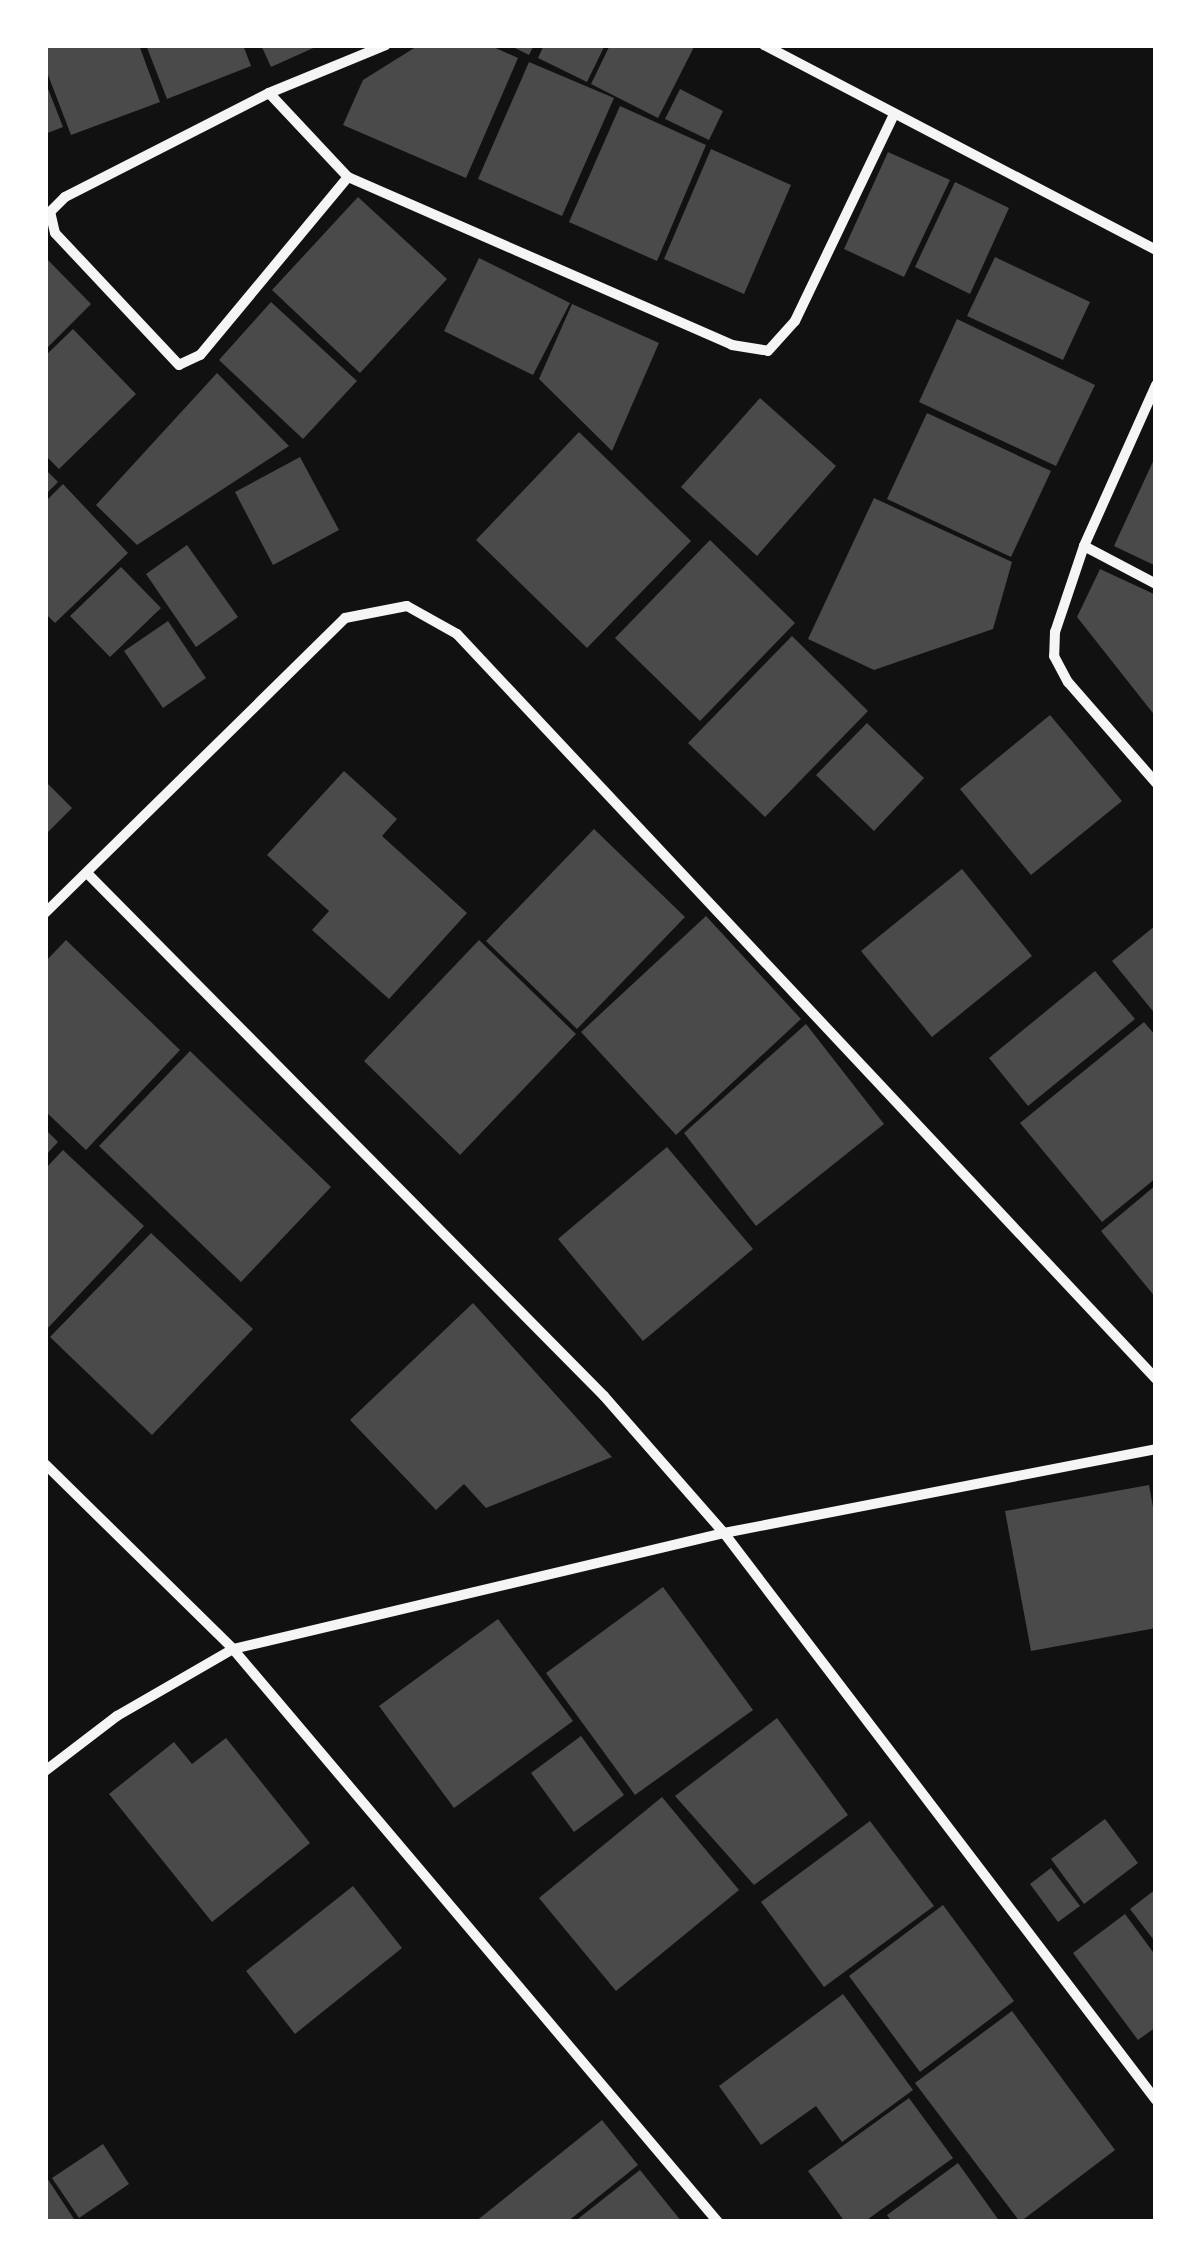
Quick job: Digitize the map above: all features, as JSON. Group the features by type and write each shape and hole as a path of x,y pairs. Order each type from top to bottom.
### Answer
{"street":[{"path":"348,177 200,355 179,365 55,233 50,212 66,196 268,92 386,45"},
{"path":"764,45 1156,250"},
{"path":"268,92 348,177 732,345 768,351 795,321 894,114"},
{"path":"1156,385 1084,546 1055,632 1054,656 1068,682 1156,783"},
{"path":"1084,546 1156,584"},
{"path":"45,913 345,618 408,606 457,634 1156,1380"},
{"path":"88,874 604,1396 724,1533 1156,2100"},
{"path":"45,1771 118,1716 233,1650 724,1533 1156,1449"},
{"path":"45,1464 233,1650 718,2222"}],"building":[{"path":"45,45 139,45 160,102 71,135 45,67"},
{"path":"146,45 243,45 251,66 167,99"},
{"path":"261,45 320,45 271,67"},
{"path":"419,45 489,45 518,58 466,178 343,125 363,80"},
{"path":"509,45 534,45 529,55"},
{"path":"544,45 605,45 587,82 538,58"},
{"path":"610,45 695,45 658,118 591,84"},
{"path":"529,62 614,98 562,216 478,179"},
{"path":"45,81 63,127 45,134"},
{"path":"680,89 723,111 709,140 665,119"},
{"path":"620,106 706,145 657,261 569,222"},
{"path":"711,149 791,185 744,294 664,259"},
{"path":"888,152 950,180 904,277 844,249"},
{"path":"955,182 1009,208 970,294 915,267"},
{"path":"358,197 447,279 360,373 272,290"},
{"path":"45,257 91,304 45,350"},
{"path":"995,257 1090,302 1063,360 967,316"},
{"path":"479,258 570,303 533,375 444,331"},
{"path":"271,302 357,381 303,439 219,360"},
{"path":"572,304 659,343 612,451 539,379"},
{"path":"957,319 1095,385 1056,466 919,402"},
{"path":"73,329 136,394 59,469 45,455 45,356"},
{"path":"217,373 289,446 137,545 96,505"},
{"path":"760,398 836,466 757,556 681,487"},
{"path":"927,413 1051,471 1011,557 887,499"},
{"path":"579,432 691,541 587,648 476,540"},
{"path":"1156,455 1156,566 1114,546"},
{"path":"300,457 339,530 273,565 235,492"},
{"path":"45,469 58,482 45,495"},
{"path":"63,484 128,553 55,623 45,613 45,502"},
{"path":"874,498 1012,562 993,629 874,670 808,639"},
{"path":"710,540 795,623 700,721 615,638"},
{"path":"187,545 238,617 196,647 146,574"},
{"path":"121,567 161,608 110,657 70,616"},
{"path":"1100,569 1156,595 1156,717 1077,617"},
{"path":"168,621 206,678 163,708 124,651"},
{"path":"792,636 868,711 765,817 688,743"},
{"path":"1050,715 1122,801 1031,875 960,789"},
{"path":"867,723 924,778 874,831 816,775"},
{"path":"344,771 397,819 382,836 467,913 389,999 312,930 329,911 267,855"},
{"path":"45,781 72,808 45,835"},
{"path":"594,829 685,917 577,1029 486,941"},
{"path":"962,869 1032,956 932,1037 861,951"},
{"path":"706,916 801,1019 676,1135 581,1032"},
{"path":"1156,925 1156,1015 1112,961"},
{"path":"66,940 180,1050 86,1150 45,1111 45,962"},
{"path":"479,940 576,1034 460,1155 364,1061"},
{"path":"1095,971 1135,1019 1028,1106 989,1058"},
{"path":"1144,1022 1156,1036 1156,1178 1102,1222 1020,1123"},
{"path":"806,1024 884,1124 756,1226 684,1133"},
{"path":"190,1051 331,1187 241,1282 99,1146"},
{"path":"45,1129 58,1142 45,1156"},
{"path":"667,1147 753,1249 643,1341 558,1239"},
{"path":"63,1150 144,1226 45,1331 45,1169"},
{"path":"1156,1185 1156,1298 1101,1231"},
{"path":"151,1233 253,1329 152,1435 50,1337"},
{"path":"473,1303 612,1457 486,1508 464,1484 436,1510 350,1420"},
{"path":"1149,1485 1156,1524 1156,1628 1031,1651 1005,1511"},
{"path":"663,1587 753,1710 635,1795 546,1673"},
{"path":"498,1619 573,1721 454,1808 379,1706"},
{"path":"777,1718 848,1815 754,1885 675,1796"},
{"path":"581,1736 624,1795 574,1832 531,1773"},
{"path":"226,1738 310,1843 212,1922 109,1794 174,1742 192,1764"},
{"path":"662,1797 739,1890 616,1991 539,1898"},
{"path":"1105,1819 1138,1863 1084,1904 1051,1859"},
{"path":"870,1821 934,1906 824,1987 761,1902"},
{"path":"1051,1868 1080,1906 1058,1922 1030,1884"},
{"path":"353,1886 402,1948 295,2034 246,1971"},
{"path":"1156,1889 1156,1943 1130,1909"},
{"path":"943,1905 1014,2001 920,2072 849,1976"},
{"path":"1125,1914 1156,1956 1156,2027 1138,2040 1073,1953"},
{"path":"843,1994 913,2090 842,2142 816,2106 761,2145 719,2086"},
{"path":"1012,2011 1115,2150 1020,2222 915,2083"},
{"path":"909,2098 953,2158 864,2222 845,2222 808,2171"},
{"path":"602,2120 638,2165 567,2222 475,2222"},
{"path":"103,2144 129,2184 79,2218 52,2178"},
{"path":"958,2163 1000,2222 892,2222 887,2215"},
{"path":"640,2170 682,2222 574,2222"},
{"path":"45,2175 76,2222 45,2222"}]}
